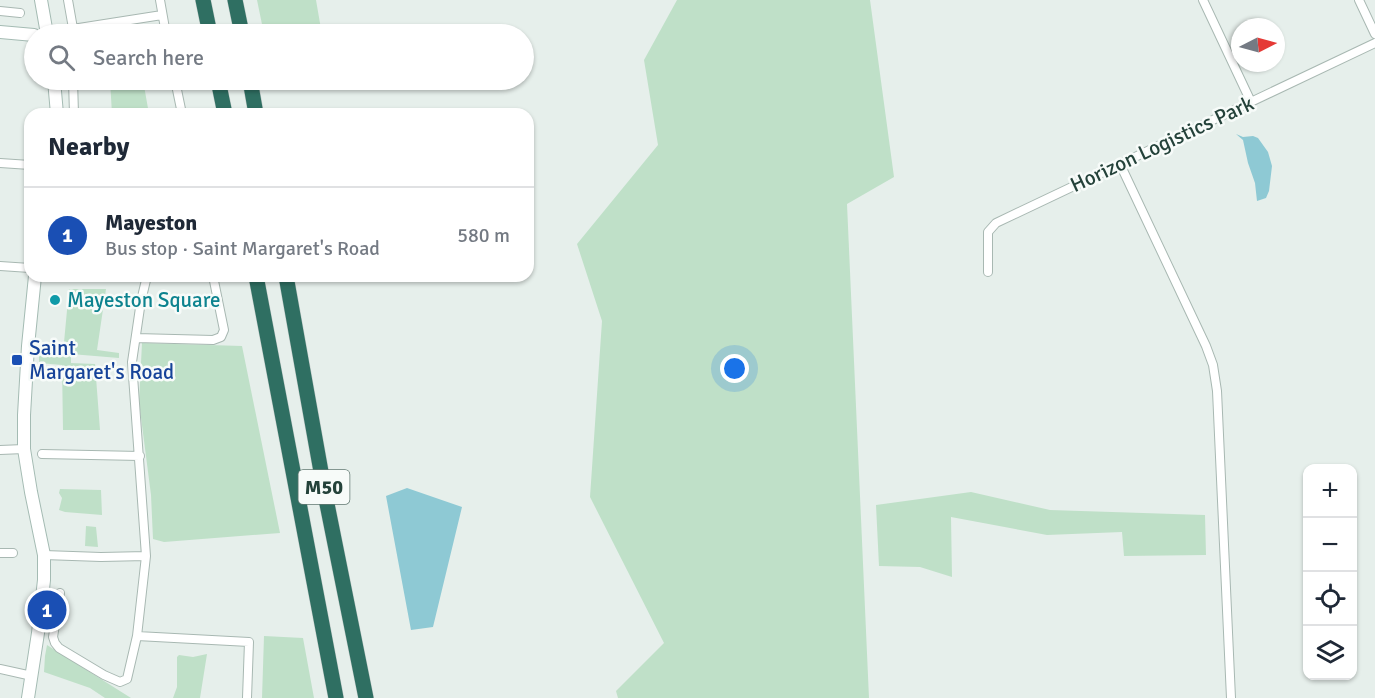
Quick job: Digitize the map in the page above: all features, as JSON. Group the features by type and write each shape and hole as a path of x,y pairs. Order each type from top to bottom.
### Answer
{"highway":[{"path":"202,0 208,24"},
{"path":"235,0 240,24"},
{"path":"220,90 224,108"},
{"path":"252,90 255,108"},
{"name":"M50","path":"257,282 336,698"},
{"name":"M50","path":"287,282 325,494 366,698"}],"main road":[{"path":"41,0 42,24"},
{"path":"0,32 24,33"},
{"path":"55,90 56,108"},
{"path":"28,698 44,580 44,555 24,449 27,357 34,282"}],"street":[{"path":"68,0 72,24"},
{"path":"160,0 164,24"},
{"path":"1203,0 1251,102"},
{"path":"1359,0 1375,34"},
{"path":"0,11 20,13"},
{"path":"115,24 162,15"},
{"name":"Horizon Logistics Park","path":"988,272 988,232 996,223 1375,43"},
{"path":"73,90 74,108"},
{"path":"177,90 181,108"},
{"path":"0,163 24,165"},
{"path":"1120,164 1206,346 1215,376 1231,698"},
{"path":"0,266 24,268"},
{"path":"60,593 53,637 55,643 59,648 104,675 120,682 127,680 137,636 146,556 132,362 146,282"},
{"path":"136,338 213,340 220,337 224,330 214,282"},
{"path":"0,450 24,449"},
{"path":"42,454 140,456"},
{"path":"0,553 13,553"},
{"path":"44,555 146,556"},
{"path":"137,636 249,642 247,698"},
{"path":"0,669 32,676"}],"green space":[{"path":"257,0 316,0 320,24 262,24"},
{"path":"677,0 870,0 894,177 847,204 869,698 618,698 616,691 664,643 590,497 602,321 577,244 658,145 644,60"},
{"path":"111,90 145,90 148,108 112,108"},
{"path":"69,289 106,289 97,350 119,353 119,358 71,354 71,363 95,364 100,430 63,430 62,365 39,363 39,350 63,353"},
{"path":"142,343 242,346 280,533 164,542 153,539 151,495 139,402"},
{"path":"60,489 101,490 102,515 59,510 62,498 59,493"},
{"path":"971,492 1050,510 1205,515 1206,555 1124,556 1122,532 1047,535 951,517 952,577 920,567 879,566 876,505"},
{"path":"86,526 96,527 98,547 85,546"},
{"path":"264,636 303,638 314,698 262,698"},
{"path":"47,645 131,698 105,698 90,688 44,672"},
{"path":"207,654 200,698 173,698 177,687 177,657"}],"water":[{"path":"1236,134 1258,138 1268,152 1272,166 1266,198 1257,201 1255,183 1243,140"},
{"path":"407,488 462,507 433,627 411,630 386,496"}],"place":[{"name":"Mayeston Square","path":"55,300"},
{"name":"Saint Margaret's Road","path":"17,360"},
{"name":"Mayeston","path":"47,610"}]}
